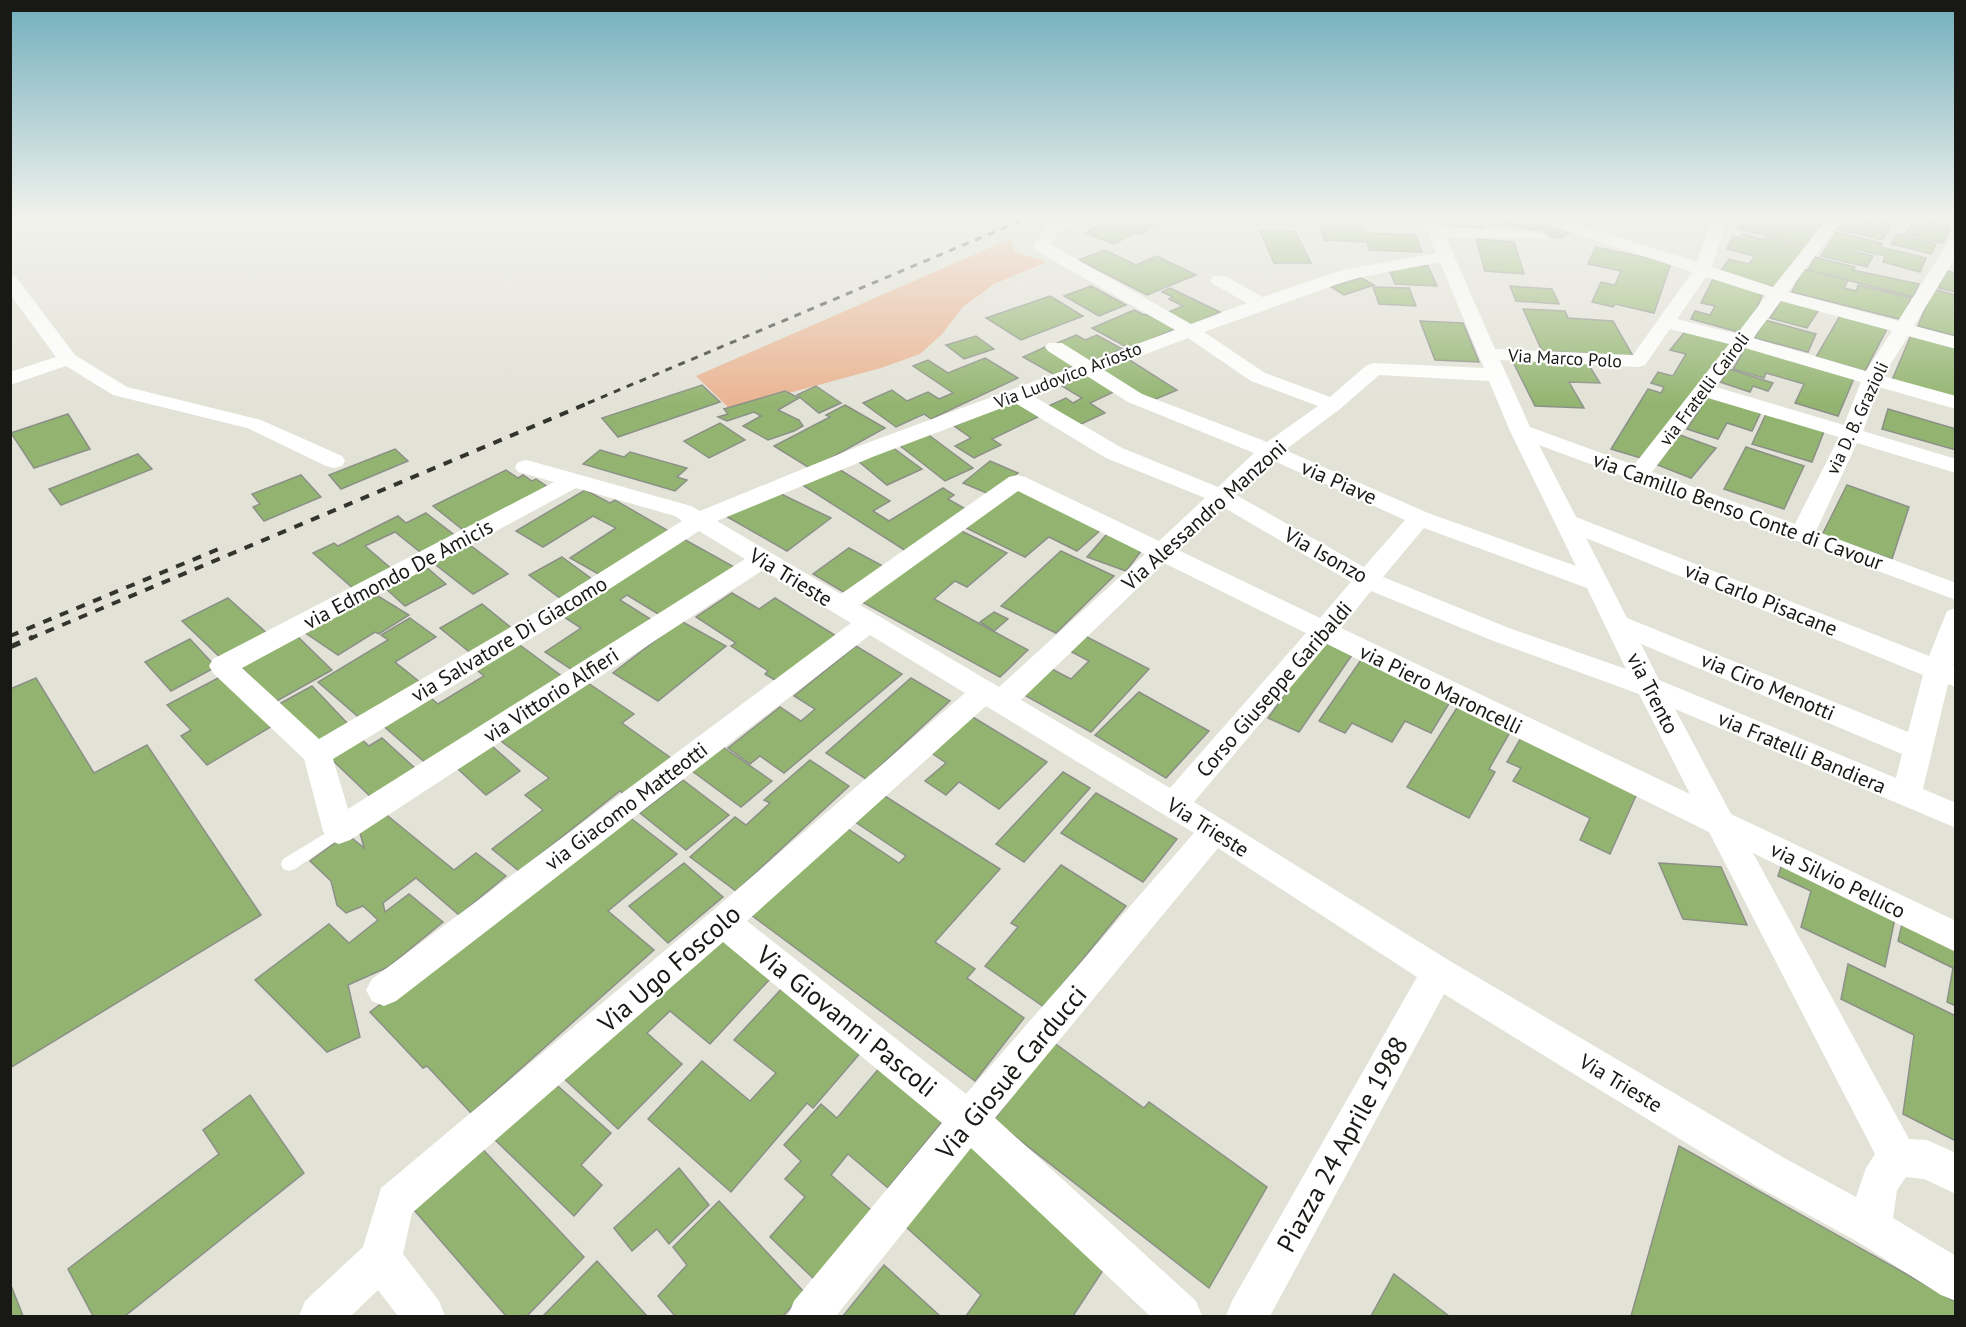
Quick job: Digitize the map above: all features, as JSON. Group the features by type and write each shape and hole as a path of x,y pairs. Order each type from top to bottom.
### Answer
{"street":[{"path":"10,281 68,359 120,391 254,424 334,461"},
{"path":"1102,281 1188,330 1258,377 1333,405"},
{"path":"1221,281 1262,304"},
{"name":"Via Ludovico Ariosto","path":"698,521 867,451 1188,330 1326,281"},
{"name":"via Trento","path":"1458,281 1521,431 1649,687 1856,1082 1898,1157"},
{"name":"Via Marco Polo","path":"1493,364 1638,361 1694,281"},
{"name":"Via Ludovico Ariosto","path":"1738,281 1777,294 1956,343"},
{"name":"via Fratelli Cairoli","path":"1639,474 1787,281"},
{"name":"via D. B. Grazioli","path":"1802,535 1851,434 1872,378 1932,281"},
{"path":"1665,321 1956,403"},
{"name":"via Piave","path":"1056,347 1135,398 1269,451 1420,518 1598,583"},
{"path":"10,379 68,359"},
{"name":"Via Alessandro Manzoni","path":"992,697 1162,553 1269,451 1333,405 1374,369 1493,364"},
{"path":"1704,390 1956,466"},
{"name":"Via Isonzo","path":"1016,395 1114,453 1221,496 1367,580 1500,634 1649,687"},
{"name":"via Camillo Benso Conte di Cavour","path":"1521,431 1956,592"},
{"name":"Via Trieste","path":"526,467 683,511 1215,830 1438,972 1772,1173 1872,1228 1956,1281"},
{"name":"via Edmondo De Amicis","path":"317,754 223,666 573,481"},
{"name":"via Piero Maroncelli","path":"840,606 1017,482 1721,823"},
{"name":"Corso Giuseppe Garibaldi","path":"1174,805 1420,518"},
{"name":"via Salvatore Di Giacomo","path":"317,754 554,613 698,521"},
{"name":"via Carlo Pisacane","path":"1568,522 1947,673"},
{"name":"via Vittorio Alfieri","path":"339,831 763,559"},
{"path":"1905,796 1918,748 1947,673 1956,617"},
{"name":"via Giacomo Matteotti","path":"384,990 869,623"},
{"name":"via Ciro Menotti","path":"1618,624 1918,748"},
{"name":"via Fratelli Bandiera","path":"1649,687 1956,816"},
{"name":"Via Ugo Foscolo","path":"381,1259 395,1202 723,922 992,697"},
{"path":"317,754 339,831"},
{"name":"via Silvio Pellico","path":"1721,823 1956,937"},
{"name":"Via Giosuè Carducci","path":"809,1317 969,1120 1215,830"},
{"name":"Via Giovanni Pascoli","path":"723,922 969,1120 1181,1317"},
{"name":"Piazza 24 Aprile 1988","path":"1247,1317 1438,972"},
{"path":"1872,1228 1878,1189 1884,1172 1898,1157 1927,1160 1956,1174"},
{"path":"320,1317 381,1259 424,1317"}],"lane":[{"path":"289,864 339,831"}],"shaded area":[{"path":"914,281 1001,281 963,307 942,334 920,354 881,368 730,409 696,376"}],"building":[{"path":"1120,281 1181,281 1147,295"},
{"path":"1351,281 1366,281 1374,285 1344,295 1331,287"},
{"path":"1394,281 1435,281 1437,286 1395,284"},
{"path":"1617,281 1665,281 1654,313 1615,304 1613,307 1592,302 1601,282 1615,285"},
{"path":"1712,281 1764,291 1746,334 1691,319 1695,311 1710,315 1715,306 1701,303"},
{"path":"1752,281 1784,281 1778,288"},
{"path":"1797,281 1848,281 1844,288 1856,291 1858,285 1911,298 1903,320 1792,292"},
{"path":"1850,281 1905,281 1919,284 1913,297"},
{"path":"1942,281 1956,281 1956,292 1938,288"},
{"path":"1091,286 1126,305 1099,316 1064,296"},
{"path":"1510,286 1552,289 1559,304 1516,301"},
{"path":"1373,287 1409,288 1416,306 1379,304"},
{"path":"1170,288 1220,312 1191,326 1166,313 1183,306 1169,299 1173,297 1162,292"},
{"path":"1933,289 1956,295 1956,336 1918,326"},
{"path":"1050,296 1083,316 1021,340 986,318"},
{"path":"1783,298 1820,308 1807,328 1770,318"},
{"path":"1523,309 1565,311 1568,318 1613,321 1633,356 1542,351"},
{"path":"1134,310 1144,315 1151,313 1179,327 1130,349 1092,328"},
{"path":"1841,314 1888,327 1865,371 1816,357"},
{"path":"1765,320 1816,334 1808,352 1755,338"},
{"path":"1420,321 1463,323 1479,362 1435,360"},
{"path":"1687,329 1732,342 1647,460 1611,449 1648,389 1661,393 1664,387 1651,383 1658,372 1673,376 1686,354 1670,350"},
{"path":"1912,333 1956,345 1956,399 1892,380"},
{"path":"1076,335 1085,340 1097,335 1122,349 1090,362 1057,343"},
{"path":"976,336 994,349 964,359 946,345"},
{"path":"1747,345 1855,376 1838,416 1795,403 1804,384 1766,373 1764,378 1733,369"},
{"path":"1047,346 1078,363 1055,375 1023,357"},
{"path":"985,358 1018,378 931,419 924,414 896,427 863,403 892,390 907,401 928,392 939,399 953,393 913,366 928,360 948,373"},
{"path":"1511,358 1587,362 1600,383 1569,382 1584,408 1535,406"},
{"path":"1128,359 1177,390 1149,402 1101,370"},
{"path":"1729,369 1773,383 1768,391 1753,386 1750,392 1720,382"},
{"path":"1090,373 1118,390 1090,403 1105,413 1077,426 1046,407 1066,398 1073,403 1082,398 1062,386"},
{"path":"702,385 720,402 618,437 602,418"},
{"path":"816,386 841,403 819,413 797,395"},
{"path":"785,391 799,398 778,410 799,420 803,426 794,431 768,440 743,426 761,416 754,412 727,421 718,417 728,414 724,409"},
{"path":"1710,393 1762,410 1752,431 1727,423 1718,439 1687,429"},
{"path":"1015,398 1042,415 992,439 1001,445 974,458 955,446 971,438 954,426"},
{"path":"845,405 885,428 811,469 774,446 830,417 826,415"},
{"path":"1888,409 1956,429 1956,450 1882,429"},
{"path":"1767,412 1825,429 1812,462 1752,444"},
{"path":"68,414 90,449 34,468 11,433"},
{"path":"720,423 745,440 709,458 684,441"},
{"path":"926,433 973,468 945,481 899,445"},
{"path":"1680,435 1716,448 1691,478 1655,464"},
{"path":"892,447 922,469 887,485 858,461"},
{"path":"1746,447 1804,466 1784,509 1724,489"},
{"path":"395,449 408,461 341,489 329,475"},
{"path":"600,450 624,457 630,452 687,468 677,477 687,480 675,491 583,464"},
{"path":"138,454 152,469 61,505 49,489"},
{"path":"990,461 1018,473 991,495 963,483"},
{"path":"834,466 890,501 873,511 889,521 943,488 954,495 948,499 969,511 906,551 801,484"},
{"path":"506,470 518,478 523,475 532,481 536,479 551,489 467,533 433,506"},
{"path":"301,475 321,497 264,521 253,507 260,504 252,494"},
{"path":"1847,485 1909,507 1892,559 1822,535"},
{"path":"1018,488 1103,528 1077,551 1049,537 1025,557 964,527"},
{"path":"585,490 610,503 615,500 672,533 604,577 570,558 616,528 593,516 543,547 516,531"},
{"path":"777,492 831,518 787,551 724,515"},
{"path":"426,513 457,537 424,555 395,532 365,546 393,570 355,590 313,553 334,543 338,546 398,516 406,523"},
{"path":"955,528 1007,553 967,587 955,581 934,599 1028,650 1000,677 862,602"},
{"path":"1107,534 1144,547 1126,571 1087,557"},
{"path":"680,537 736,568 665,618 627,595 620,600 652,620 577,673 545,652 581,628 561,615"},
{"path":"466,542 508,574 473,594 431,561"},
{"path":"849,548 883,566 847,594 813,574"},
{"path":"1061,551 1114,576 1056,633 1001,606"},
{"path":"562,557 596,582 564,601 529,575"},
{"path":"424,565 446,584 405,606 383,586"},
{"path":"368,590 409,615 379,634 375,632 338,655 301,630"},
{"path":"732,593 759,609 775,598 838,637 778,682 765,674 768,671 731,646 736,643 696,617"},
{"path":"228,598 268,634 222,659 182,621"},
{"path":"482,604 514,630 472,654 440,628"},
{"path":"994,612 1008,619 994,631 980,622"},
{"path":"410,618 436,637 395,662 421,683 362,720 318,682 388,640 381,635"},
{"path":"681,621 726,646 658,701 613,673"},
{"path":"294,633 332,670 275,702 237,663"},
{"path":"1085,636 1149,669 1091,732 1017,691 1044,665 1071,679 1089,661 1070,651"},
{"path":"190,639 216,667 171,691 145,662"},
{"path":"1324,639 1354,652 1299,732 1268,718"},
{"path":"513,640 563,677 429,766 379,722 425,693 438,704 484,676 472,666"},
{"path":"856,646 902,674 784,773 760,756 750,764 728,748 780,707 801,721 815,709 794,696"},
{"path":"1363,657 1453,697 1431,733 1405,721 1392,742 1352,723 1345,733 1319,721"},
{"path":"220,677 272,726 207,765 181,736 191,730 167,705"},
{"path":"36,678 94,773 147,745 261,915 10,1068 10,689"},
{"path":"911,678 950,701 866,779 826,753"},
{"path":"585,681 634,714 622,723 671,758 625,795 620,791 519,871 492,849 543,810 525,795 549,778 501,741"},
{"path":"312,686 351,727 317,747 279,704"},
{"path":"1139,692 1209,731 1166,778 1095,735"},
{"path":"1460,703 1513,727 1489,769 1495,772 1469,818 1407,787"},
{"path":"971,716 1047,762 999,809 959,782 946,795 925,781 946,763 930,752"},
{"path":"357,735 369,746 382,738 417,770 373,799 326,754"},
{"path":"1522,736 1639,789 1610,854 1580,840 1590,818 1513,781 1521,768 1507,762"},
{"path":"492,746 520,771 486,795 457,768"},
{"path":"723,747 772,781 741,807 692,771"},
{"path":"810,760 849,786 736,891 690,857 735,817 746,825 770,803 764,800"},
{"path":"1063,772 1090,788 1024,862 996,844"},
{"path":"683,780 729,815 686,850 640,813"},
{"path":"880,793 1000,869 935,942 975,969 967,978 1024,1018 975,1081 747,912 839,823 899,863 906,856 852,820"},
{"path":"1096,793 1177,839 1143,882 1061,833"},
{"path":"383,812 454,870 476,853 506,876 459,915 416,878 383,903 385,912 409,894 443,922 388,967 348,985 360,1037 327,1052 255,980 329,924 349,943 378,920 363,906 346,913 337,905 331,881 310,861 347,834 364,848 359,829"},
{"path":"628,816 677,854 608,911 654,950 471,1113 427,1066 423,1068 370,1012"},
{"path":"1783,861 1896,913 1885,967 1801,927 1811,891 1778,876"},
{"path":"684,863 723,897 668,943 629,906"},
{"path":"1659,863 1721,867 1747,925 1683,919"},
{"path":"1061,865 1126,906 1044,1007 985,966 1018,927 1011,923"},
{"path":"1903,920 1956,945 1956,1006 1947,1002 1953,968 1898,941"},
{"path":"717,934 770,979 710,1044 670,1011 647,1033 682,1064 618,1129 557,1072"},
{"path":"1848,964 1956,1016 1956,1141 1903,1114 1914,1035 1841,999"},
{"path":"787,983 868,1044 813,1108 807,1103 731,1192 648,1119 702,1061 750,1101 776,1073 734,1040"},
{"path":"1053,1042 1144,1108 1149,1102 1267,1187 1209,1288 994,1120"},
{"path":"881,1066 945,1118 888,1188 848,1154 831,1175 871,1210 815,1280 770,1237 805,1197 785,1179 801,1161 784,1145 821,1104 837,1118"},
{"path":"551,1080 611,1133 581,1165 602,1185 574,1216 492,1137"},
{"path":"250,1095 304,1173 125,1316 93,1316 68,1269 219,1154 203,1130"},
{"path":"475,1141 584,1257 527,1316 506,1316 408,1203"},
{"path":"973,1144 1111,1258 1073,1316 966,1316 981,1295 906,1227"},
{"path":"1679,1146 1956,1302 1956,1316 1631,1316"},
{"path":"679,1168 709,1205 669,1244 657,1229 632,1251 614,1228"},
{"path":"719,1201 805,1293 783,1316 675,1316 658,1296 687,1265 673,1247"},
{"path":"597,1261 647,1316 543,1316"},
{"path":"884,1265 940,1316 843,1316"},
{"path":"1394,1274 1449,1316 1371,1316"},
{"path":"10,1283 23,1316 10,1316"}],"railway":[{"path":"588,403 878,281"},
{"path":"29,639 591,402"},
{"path":"10,636 221,548"},
{"path":"10,647 33,637"}]}
